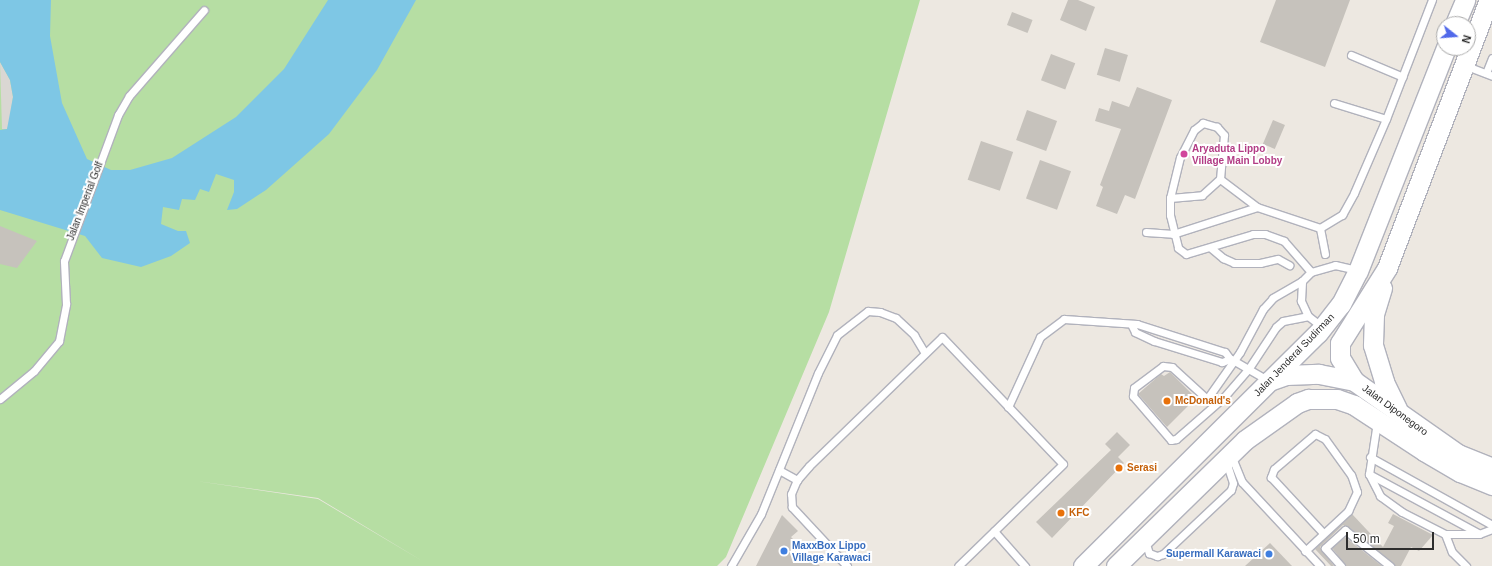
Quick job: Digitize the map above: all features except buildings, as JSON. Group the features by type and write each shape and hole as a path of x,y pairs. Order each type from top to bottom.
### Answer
{"street":[{"path":"1459,16 1465,0"},
{"name":"Jalan Jenderal Sudirman","path":"1338,349 1387,268 1489,0"},
{"name":"Jalan Jenderal Sudirman","path":"1083,566 1269,381 1316,326 1341,304 1358,271 1443,56"},
{"path":"1387,268 1374,315 1373,345 1384,382 1399,414"},
{"path":"1316,326 1324,345 1338,349 1346,370 1354,381"},
{"name":"Jalan Diponegoro","path":"1269,381 1286,375 1318,374 1354,381 1458,454 1492,468"},
{"path":"1116,566 1145,535 1228,456 1297,402 1308,399 1337,399 1377,418"},
{"name":"Jalan Diponegoro","path":"1377,418 1424,452 1460,472 1492,485"},
{"path":"1102,566 1121,528"}],"lane":[{"path":"1220,179 1257,206 1320,228 1342,215 1386,119 1432,0"},
{"name":"Jalan Imperial Golf","path":"0,399 34,371 59,341 66,304 63,266 71,236 106,146 129,96 204,10"},
{"path":"1351,55 1403,77"},
{"path":"1464,65 1489,75 1492,58"},
{"path":"1334,103 1386,119"},
{"path":"1170,198 1202,195 1220,179 1224,135 1218,126 1203,124 1194,130 1180,157 1170,198 1173,234 1178,248 1186,254 1211,248 1253,234 1265,234 1284,241 1311,272"},
{"path":"1146,232 1173,234 1257,206"},
{"path":"1320,228 1325,254"},
{"path":"1211,248 1223,258 1234,263 1260,263 1278,259 1289,266"},
{"path":"1316,326 1283,321 1276,327 1247,371 1224,398 1173,440 1132,396 1134,388 1163,366 1172,368 1207,399 1230,367 1232,360 1240,352 1263,309 1273,298 1302,281 1311,272 1335,265 1358,271"},
{"path":"1302,281 1301,301 1316,326"},
{"path":"731,566 760,514 780,470 818,373 837,334 855,319 868,311 896,318 914,334 925,353"},
{"path":"1008,407 1040,337 1064,319 1132,326 1137,324 1225,352 1232,360 1247,371 1269,381"},
{"path":"1132,326 1134,332 1154,341 1222,362 1232,360"},
{"path":"847,566 792,507 791,494 797,480 942,337 1064,464 958,566"},
{"path":"1377,418 1370,457 1369,474 1374,486 1389,504 1445,534 1479,534 1492,529"},
{"path":"1305,551 1348,511 1357,492 1351,475 1325,439 1315,434 1274,469 1272,477 1323,533"},
{"path":"1145,535 1149,553 1156,556 1163,554 1231,490 1233,483 1228,456"},
{"path":"1228,456 1242,482 1320,566"},
{"path":"1370,457 1492,525"},
{"path":"780,470 797,480"},
{"path":"1369,474 1479,534"},
{"path":"1341,566 1325,548 1345,530 1390,566"},
{"path":"994,531 1025,566"},
{"path":"1445,534 1452,552 1466,566"}],"green space":[{"path":"0,0 920,0 829,312 726,557 717,566 0,566","holes":["196,481 318,498 424,562 318,499"]}],"shaded area":[{"path":"0,62 10,80 13,97 7,129 2,129"}],"water":[{"path":"0,0 51,0 50,36 62,103 87,159 111,170 130,170 172,158 236,117 284,69 328,0 416,0 377,70 329,134 266,190 237,209 227,210 234,192 234,180 216,174 209,192 200,189 195,200 182,199 179,210 163,207 161,224 178,231 186,231 190,243 171,256 141,267 102,258 85,236 0,210 0,130 7,129 13,97 10,80 0,62"}],"place":[{"name":"Aryaduta Lippo Village Main Lobby","path":"1184,154"},
{"name":"McDonald's","path":"1167,401"},
{"name":"Serasi","path":"1119,468"},
{"name":"KFC","path":"1061,513"},
{"name":"MaxxBox Lippo Village Karawaci","path":"784,551"},
{"name":"Supermall Karawaci","path":"1269,554"}]}
